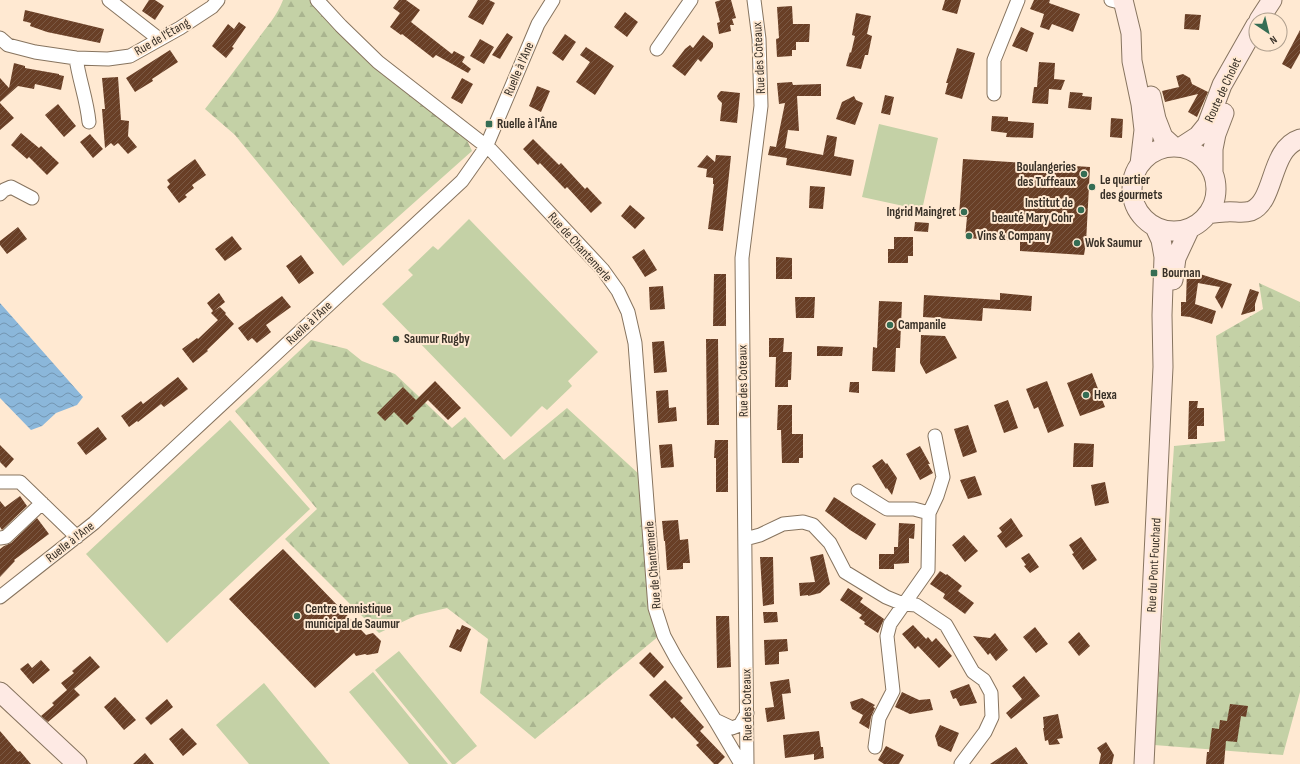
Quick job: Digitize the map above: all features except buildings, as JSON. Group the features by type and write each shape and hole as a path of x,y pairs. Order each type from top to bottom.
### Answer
{"main road":[{"path":"1264,12 1272,0"},
{"path":"1272,12 1278,0"},
{"path":"1119,1 1143,59 1156,119 1164,136 1177,147"},
{"path":"1131,33 1132,61 1141,104 1144,130 1140,164"},
{"name":"Route de Cholet","path":"1177,147 1198,136 1207,126 1222,85 1248,39"},
{"name":"Route de Cholet","path":"1214,181 1213,149 1216,134 1228,103 1252,52"},
{"path":"1208,214 1227,212 1240,213 1252,210 1262,202 1283,152 1294,141 1300,139"},
{"path":"1214,181 1214,202 1208,214 1200,222 1190,228 1172,231 1155,227 1141,215 1134,203 1132,190 1134,176 1140,164 1149,155 1160,149 1177,147 1194,152 1205,160 1214,181 1240,213"},
{"name":"Rue du Pont Fouchard","path":"1144,764 1163,367 1162,315 1164,257 1161,240 1155,227"},
{"name":"Rue du Pont Fouchard","path":"1163,367 1176,258 1190,228"},
{"path":"0,692 77,764"}],"street":[{"path":"109,0 159,39"},
{"name":"Rue de l'Étang","path":"0,38 8,44 35,52 76,58 108,59 130,56 180,28 212,7 218,0"},
{"name":"Rue de Chantemerle","path":"317,0 378,62 491,150 603,270 618,291 628,312 635,343 655,608 664,636 676,658 741,764"},
{"name":"Ruelle à l'Ane","path":"0,597 94,523 462,181 486,147 538,24 554,0"},
{"path":"657,49 691,0"},
{"name":"Rue des Coteaux","path":"747,764 748,740 742,258 761,106 759,39 754,0"},
{"path":"994,94 994,60 1018,0"},
{"path":"76,58 88,111 89,122"},
{"path":"0,194 4,190 12,187 32,198"},
{"path":"875,747 879,718 893,691 887,636 890,624 928,570 929,512 937,496 943,477 935,436"},
{"path":"0,482 20,482 77,537"},
{"path":"858,491 887,508 914,509 929,512"},
{"path":"0,538 6,537 42,503"},
{"path":"745,539 760,535 784,524 803,522 813,526 830,543 845,572 886,597 903,604 916,605 946,625 973,672 984,680 991,693 992,717 985,732 961,764"},
{"path":"715,720 732,728 740,725 747,713"},
{"name":"Rue de Chantemerle","path":"715,720 730,731 748,740"},
{"path":"724,735 741,744 748,740"}],"green space":[{"path":"283,0 310,0 349,39 467,140 472,151 343,266 235,135 205,109 272,21"},
{"path":"879,124 938,138 922,210 862,197"},
{"path":"469,219 598,352 568,381 572,386 547,410 542,406 511,437 382,304 413,275 408,270 433,246 438,250"},
{"path":"1259,283 1300,302 1300,692 1283,755 1154,745 1174,446 1225,441 1216,336 1263,309"},
{"path":"311,340 347,349 362,361 395,374 452,428 465,417 504,460 567,408 640,475 660,635 535,739 480,693 488,639 447,608 417,615 379,633 285,539 317,509 235,411"},
{"path":"230,420 310,509 167,643 86,554"},
{"path":"399,651 477,746 455,764 452,764 375,670"},
{"path":"373,672 448,764 409,764 349,692"},
{"path":"264,683 330,764 249,764 216,725"}],"water":[{"path":"0,303 83,397 77,405 56,413 42,426 31,430 0,398"}],"place":[{"name":"Ruelle à l'Âne","path":"489,124"},
{"name":"Boulangeries des Tuffeaux","path":"1084,174"},
{"name":"Le quartier des gourmets","path":"1092,187"},
{"name":"Institut de beauté Mary Cohr","path":"1081,210"},
{"name":"Ingrid Maingret","path":"964,212"},
{"name":"Vins & Company","path":"969,236"},
{"name":"Wok Saumur","path":"1077,243"},
{"name":"Bournan","path":"1154,273"},
{"name":"Campanile","path":"890,325"},
{"name":"Saumur Rugby","path":"396,339"},
{"name":"Hexa","path":"1086,395"},
{"name":"Centre tennistique municipal de Saumur","path":"297,616"}]}
